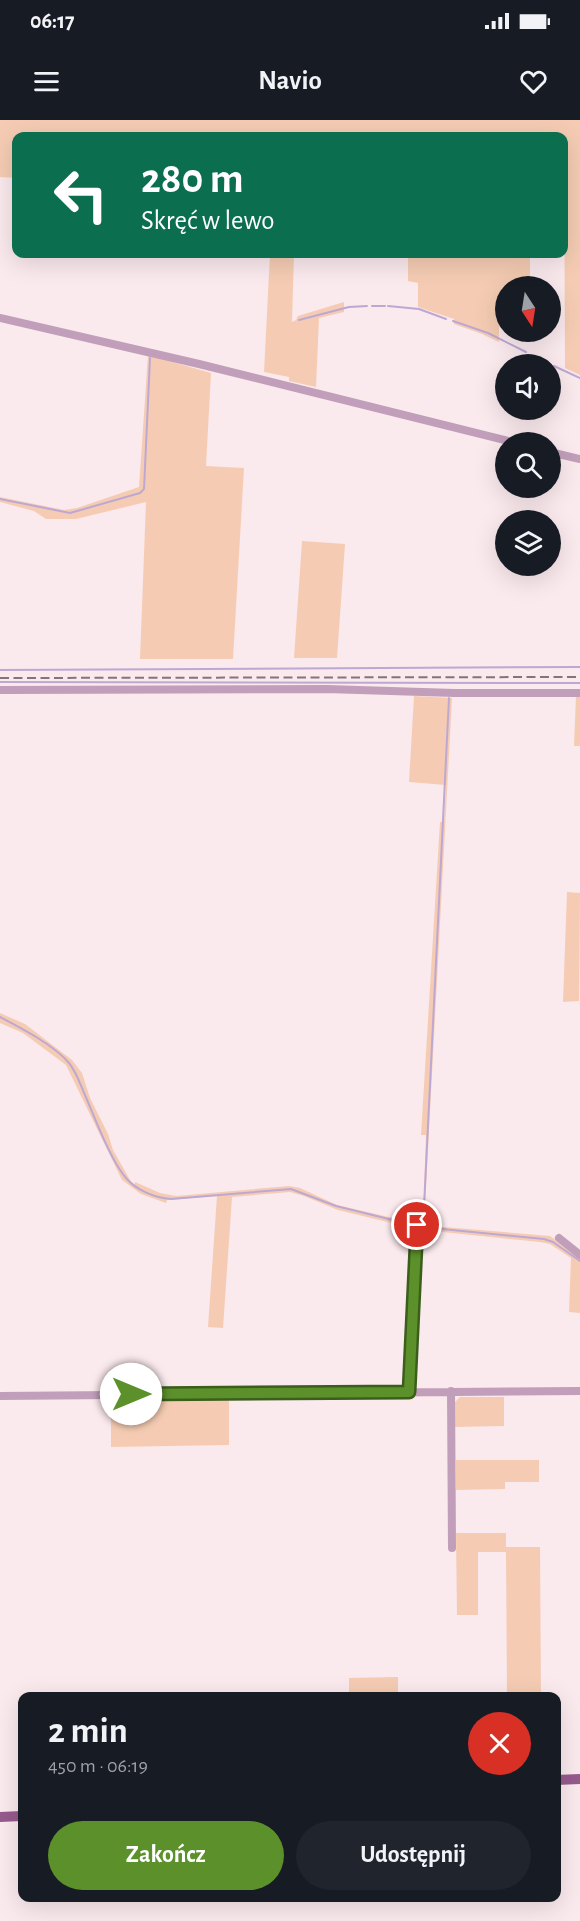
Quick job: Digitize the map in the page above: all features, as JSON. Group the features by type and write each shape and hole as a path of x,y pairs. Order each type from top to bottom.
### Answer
{"main road":[{"path":"561,1780 580,1779"},
{"path":"0,1815 18,1814"}],"street":[{"path":"0,318 199,364 495,438"},
{"path":"561,455 580,459"},
{"path":"0,690 338,689 454,693 580,693"},
{"path":"409,1392 417,1225"},
{"path":"559,1238 580,1255"},
{"path":"0,1396 580,1390"},
{"path":"452,1391 452,1548"}],"shaded area":[{"path":"0,120 580,120 580,375 565,368 565,258 568,258 568,132 12,132 12,178 0,177"},
{"path":"270,258 294,258 292,322 298,316 344,302 344,312 319,318 316,387 289,381 289,377 264,372"},
{"path":"408,258 530,258 530,276 495,276 495,340 454,324 454,319 418,307 418,283 408,281"},
{"path":"148,355 211,373 206,466 244,468 233,659 140,659 146,502 76,519 46,519 34,511 0,502 0,497 64,510 77,508 139,487"},
{"path":"302,541 345,544 337,658 294,658"},
{"path":"414,696 452,698 424,1224 550,1236 580,1258 580,1313 569,1312 571,1258 550,1244 423,1230 419,1226 423,1223 426,1135 421,1135 440,822 444,822 446,785 409,782"},
{"path":"576,697 580,697 580,746 574,746"},
{"path":"567,892 580,893 579,1001 563,1002"},
{"path":"0,1013 25,1024 72,1060 82,1073 90,1098 108,1134 113,1150 134,1187 135,1182 160,1193 176,1196 289,1186 300,1188 337,1205 414,1223 412,1228 338,1210 290,1192 232,1197 223,1328 208,1327 217,1196 167,1200 166,1203 141,1194 122,1180 66,1065 23,1033 0,1023"},
{"path":"191,1396 229,1396 229,1445 111,1447 111,1400 191,1399"},
{"path":"460,1397 504,1397 504,1426 455,1427 455,1402"},
{"path":"456,1460 539,1460 539,1482 505,1482 505,1489 456,1490"},
{"path":"456,1533 506,1533 506,1547 540,1547 541,1692 507,1692 506,1552 478,1552 478,1615 457,1615"},
{"path":"398,1677 398,1692 349,1692 349,1678"}],"waterway":[{"path":"299,320 349,307 367,306"},
{"path":"372,306 385,306"},
{"path":"388,306 419,309 446,319"},
{"path":"453,321 488,333 526,352"},
{"path":"0,499 70,513 140,493 144,489 150,358"},
{"path":"561,369 580,378"},
{"path":"0,670 580,667"},
{"path":"0,682 580,683"},
{"path":"423,1227 449,698"},
{"path":"0,1017 46,1043 69,1063 120,1170 130,1182 146,1193 171,1199 291,1189 336,1206 413,1225"},
{"path":"422,1227 544,1239 553,1242 580,1261"}],"railway":[{"path":"0,678 580,677"}],"route":[{"path":"131,1394 409,1392 417,1225"}]}
